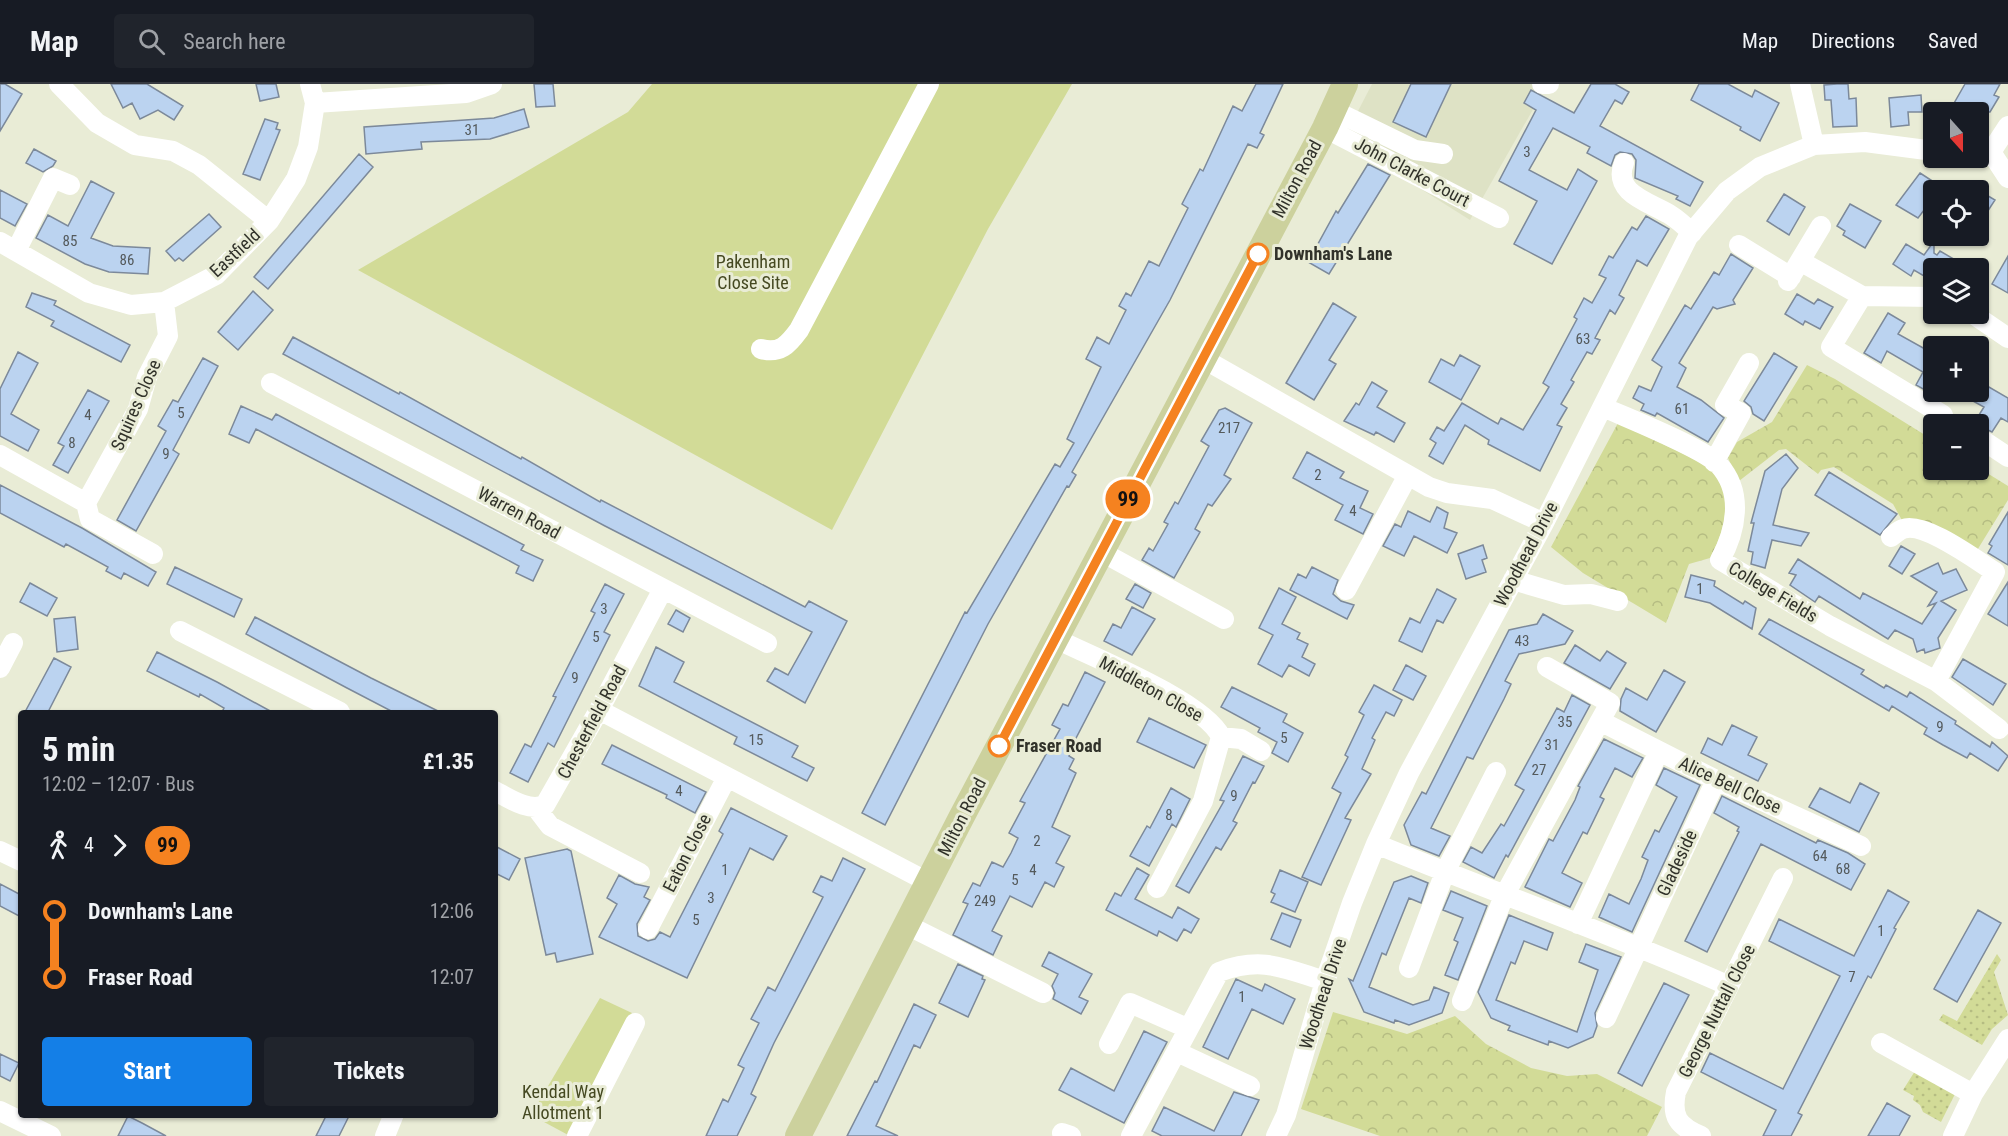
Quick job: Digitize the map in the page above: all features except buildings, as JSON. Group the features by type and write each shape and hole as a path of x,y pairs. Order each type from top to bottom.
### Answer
{"main road":[{"name":"Milton Road","path":"798,1136 1100,551 1329,119 1345,84"}],"street":[{"path":"59,84 97,123 135,145 173,151 199,165 270,221"},
{"name":"Eastfield","path":"70,185 53,178 8,246 89,292 131,305 164,302 216,275 270,221 300,168 308,147 313,94 466,93 492,84"},
{"path":"761,348 774,351 782,349 799,330 929,84"},
{"path":"1542,84 1549,84"},
{"path":"1800,84 1814,145"},
{"path":"1329,119 1415,150 1443,154"},
{"name":"John Clarke Court","path":"1329,119 1499,218"},
{"path":"1989,147 2008,126"},
{"name":"Woodhead Drive","path":"1276,1136 1286,1115 1325,981 1352,903 1376,844 1409,773 1480,637 1544,523 1692,232 1727,191 1752,173 1814,145 1865,142 1923,150"},
{"path":"1989,157 2008,178"},
{"path":"1623,164 1620,173 1622,184 1631,194 1671,215 1692,232"},
{"path":"1793,273 1817,233"},
{"path":"1739,245 1793,273 1862,296 1923,297"},
{"path":"1862,296 1831,347 1942,414"},
{"name":"Squires Close","path":"86,503 138,409 147,377 168,336 164,302"},
{"path":"1988,324 2008,338"},
{"path":"1202,358 1428,487 1447,493 1492,499 1544,523"},
{"path":"1714,462 1741,414 1725,405 1749,363"},
{"name":"Warren Road","path":"271,383 767,644"},
{"name":"College Fields","path":"1603,406 1693,449 1714,462 1729,483 1736,502 1735,523 1730,543 1720,560 1830,626 1936,681 1999,729"},
{"path":"1989,444 2008,457"},
{"path":"0,455 86,503 90,519 153,554"},
{"path":"1346,590 1408,475"},
{"path":"1891,537 1903,528 1918,529 1935,535 2001,574 1936,681"},
{"path":"1100,551 1224,619"},
{"path":"1513,580 1564,595 1591,594 1618,601"},
{"name":"Chesterfield Road","path":"537,808 545,805 554,794 663,589"},
{"path":"180,631 336,710"},
{"name":"Middleton Close","path":"1056,639 1185,704 1209,720 1221,737 1203,801 1157,888"},
{"path":"0,668 13,643"},
{"path":"1462,1001 1503,896 1610,703 1546,667"},
{"path":"600,710 928,882"},
{"name":"Alice Bell Close","path":"1600,721 1716,780 1861,846"},
{"path":"1221,737 1241,739 1261,751"},
{"path":"1578,924 1659,751"},
{"path":"1409,968 1445,872 1496,772"},
{"name":"Eaton Close","path":"648,929 727,777"},
{"name":"Gladeside","path":"1606,1018 1716,780"},
{"path":"498,792 537,808 550,826 640,873"},
{"path":"1376,844 1503,896 1638,945 1729,986"},
{"path":"0,851 18,860"},
{"name":"George Nuttall Close","path":"1701,1136 1681,1124 1673,1107 1674,1100 1783,878"},
{"path":"907,925 1043,993"},
{"path":"1131,1136 1219,972 1243,963 1275,965 1325,981"},
{"path":"1109,1044 1130,1004 1187,1028"},
{"path":"577,1136 635,1023"},
{"path":"1953,1136 1973,1094 2008,1039"},
{"path":"1881,1043 1973,1094"},
{"path":"1177,1052 1251,1086"},
{"path":"0,1111 51,1136"},
{"path":"385,1136 392,1118"}],"shaded area":[{"path":"1372,84 1534,84 1544,90 1470,220 1343,140"}],"green space":[{"name":"Pakenham Close Site","path":"652,84 1072,84 988,229 832,530 358,270 628,112"},
{"path":"1807,365 1835,379 1923,434 1923,480 1989,480 1989,474 2008,486 2008,500 1976,552 1904,524 1893,504 1834,467 1821,470 1818,474 1786,449 1779,450 1739,481 1728,458 1737,442 1772,422"},
{"path":"1618,423 1707,467 1720,481 1724,492 1725,514 1715,548 1710,558 1689,564 1666,623 1583,573 1551,547"},
{"path":"1997,954 2001,960 1994,972 2008,1015 1992,1029 1982,1045 1939,1020 1943,1014 1957,1021"},
{"name":"Kendal Way Allotment 1","path":"600,998 632,1013 570,1136 531,1115"},
{"path":"1333,1012 1407,1034 1455,1016 1486,1044 1531,1068 1567,1076 1597,1074 1662,1107 1647,1136 1380,1136 1301,1109"},
{"path":"1915,1071 1955,1094 1941,1122 1923,1112 1920,1105 1913,1100 1914,1096 1903,1090"}],"bus line":[{"name":"99","path":"999,746 1258,254"}],"place":[{"name":"Downham's Lane","path":"1258,254"},
{"name":"Fraser Road","path":"999,746"}]}
